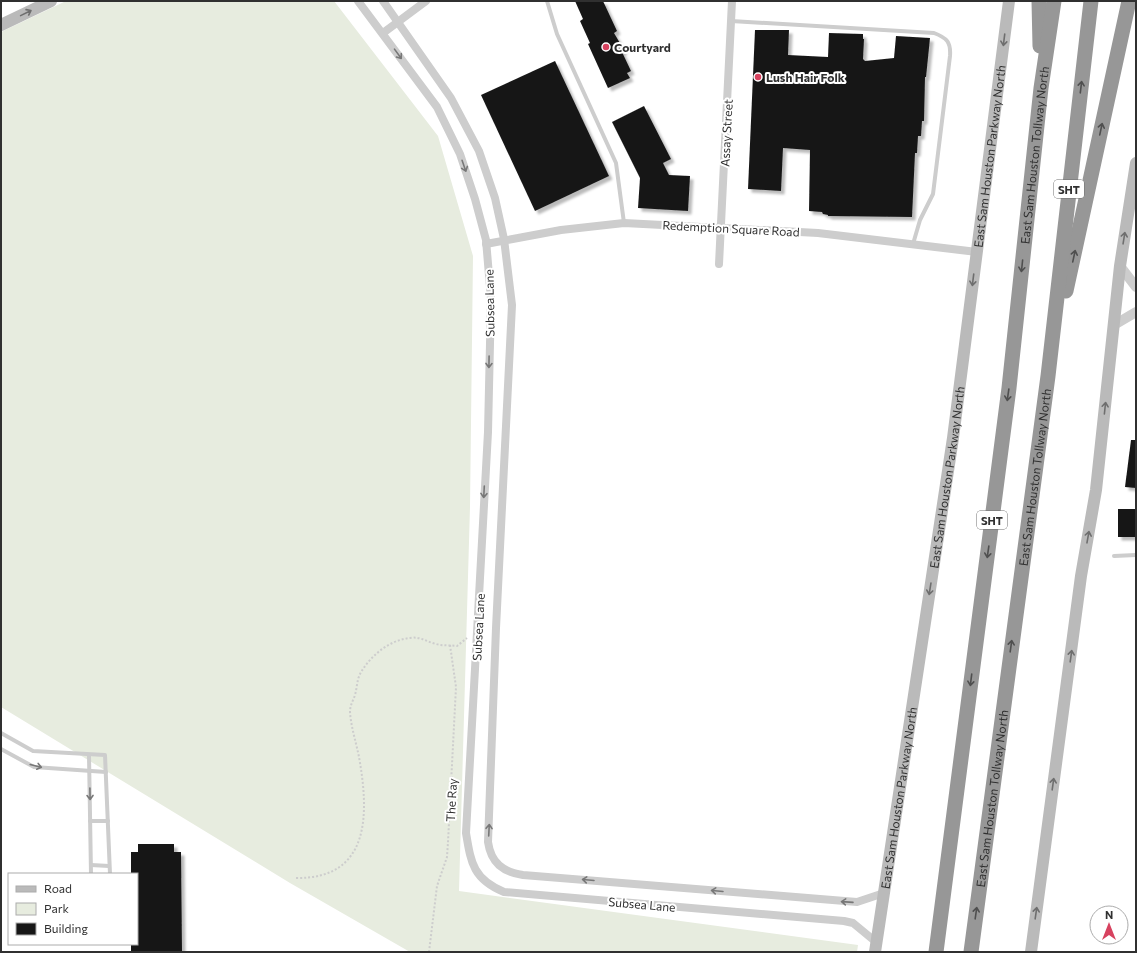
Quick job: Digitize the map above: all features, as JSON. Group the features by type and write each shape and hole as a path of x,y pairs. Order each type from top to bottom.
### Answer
{"highway":[{"path":"1039,1 1041,88"},
{"name":"East Sam Houston Tollway North","path":"936,952 1009,388 1041,88 1054,1"},
{"name":"East Sam Houston Tollway North","path":"971,952 1048,376 1091,1"},
{"path":"1048,376 1129,1"}],"main road":[{"path":"1,25 51,1"},
{"name":"East Sam Houston Parkway North","path":"876,947 953,438 1009,1"},
{"path":"1031,952 1081,576 1096,490 1120,266 1136,163"}],"street":[{"name":"Subsea Lane","path":"358,1 437,108 460,154 475,200 486,244 491,299 488,432 466,833 471,862 480,877 492,887 504,892 844,921 859,927 876,947"},
{"name":"Subsea Lane","path":"383,1 451,98 479,151 495,198 504,240 512,305 496,628 488,842 490,853 504,870 523,875 857,902 884,893"},
{"path":"383,33 426,1"},
{"name":"Assay Street","path":"719,264 732,1"},
{"name":"Redemption Square Road","path":"486,244 561,230 624,223 721,226 842,235 977,252"},
{"path":"1120,266 1136,287"},
{"path":"1114,325 1136,312"}],"lane":[{"path":"547,1 557,34 616,162 624,223"},
{"path":"731,21 934,33 947,39 950,44 950,56 933,194 920,220 913,244"},
{"path":"1114,556 1136,555"},
{"path":"1,733 33,752 104,755 110,873"},
{"path":"1,749 34,767 106,772"},
{"path":"89,755 91,873"},
{"path":"90,821 108,821"},
{"path":"91,865 109,866"}],"path":[{"path":"296,878 325,875 333,871 350,856 361,836 364,814 362,779 350,711 359,675 366,665 382,649 401,640 418,638 438,644 457,646 463,642 478,625"},
{"name":"The Ray","path":"429,952 437,886 447,857 456,687 450,645"}],"green space":[{"path":"66,1 334,1 438,136 473,256 470,507 459,891 858,945 857,952 410,952 290,883 1,707 1,32"}],"building":[{"name":"Courtyard","path":"575,1 603,1 617,31 614,33 624,50 622,52 631,71 627,73 630,78 608,88 588,44 590,43 580,21 583,19"},
{"path":"755,30 789,30 788,55 828,57 829,33 863,34 863,59 865,61 894,58 896,36 930,38 925,77 924,121 922,121 921,136 918,136 917,153 915,153 912,217 828,216 822,212 809,211 810,150 783,148 781,191 748,189"},
{"path":"555,61 609,176 535,211 481,95"},
{"path":"644,106 671,159 663,163 669,175 690,176 688,211 638,208 640,178 612,122"},
{"path":"1131,440 1136,440 1136,488 1125,487"},
{"path":"1118,509 1136,509 1136,537 1118,537"},
{"path":"138,844 174,844 174,852 181,852 182,952 131,952 131,945 138,945 138,873 131,873 131,852 138,852"}],"place":[{"name":"Courtyard","path":"606,47"},
{"name":"Lush Hair Folk","path":"758,77"}]}
